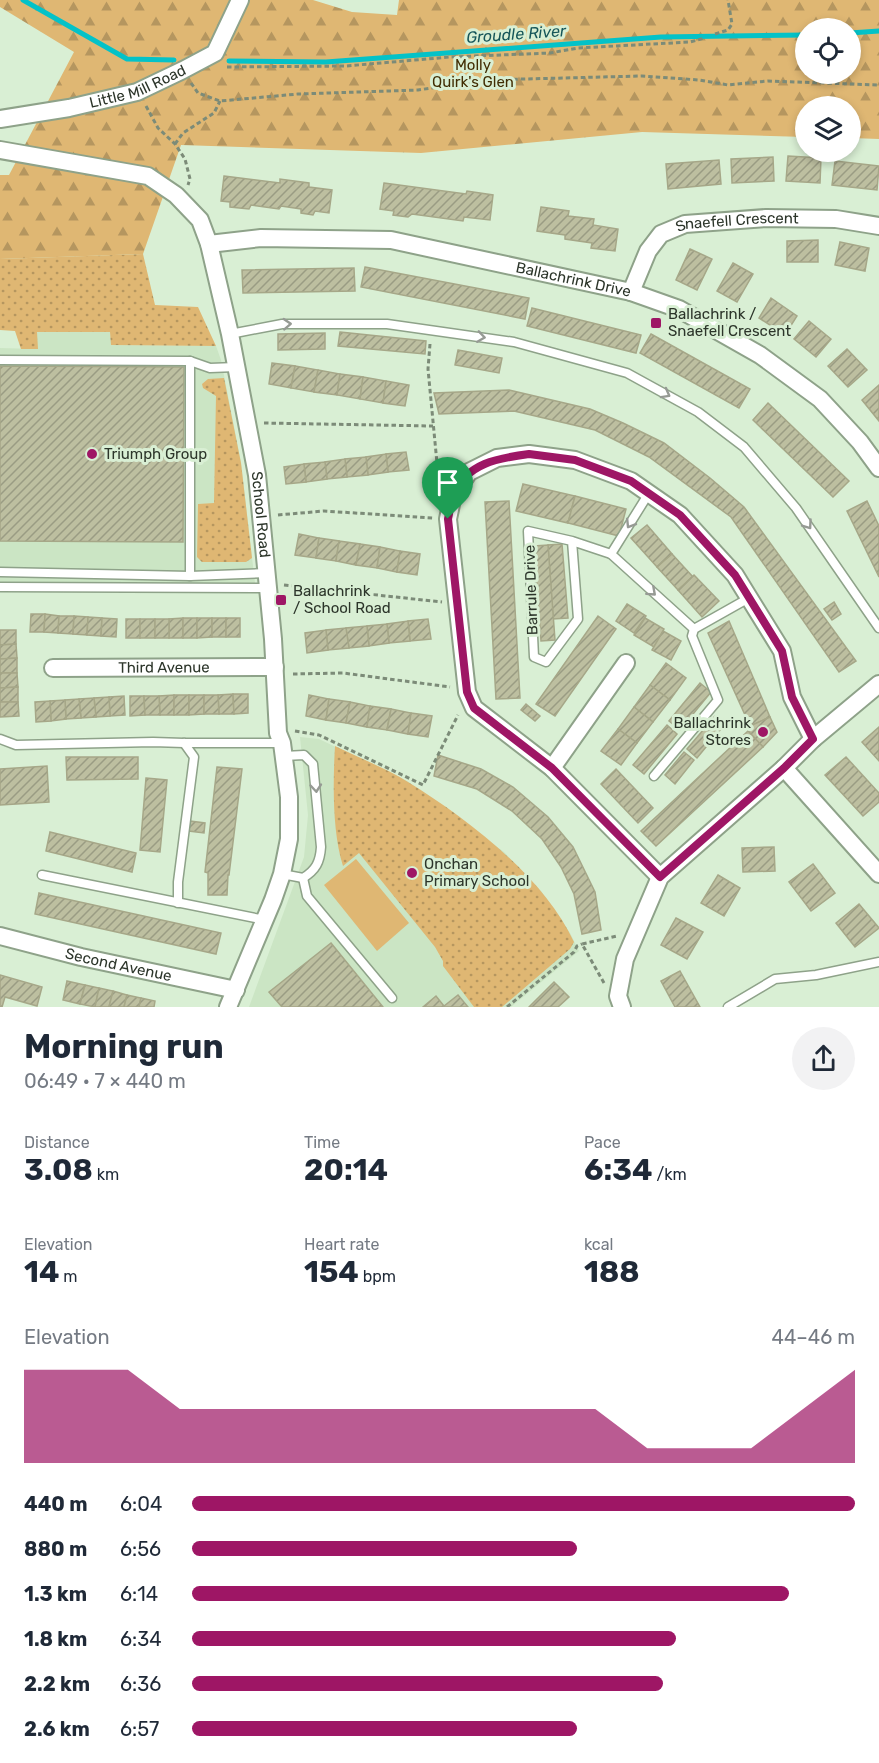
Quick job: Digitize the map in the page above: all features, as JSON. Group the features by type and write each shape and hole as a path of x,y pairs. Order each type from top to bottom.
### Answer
{"street":[{"name":"Little Mill Road","path":"0,118 69,108 137,92 183,70 215,53 240,0"},
{"name":"School Road","path":"5,153 77,162 148,176 176,195 200,220 209,244 230,334 257,475 282,671 276,718 283,749 289,797 289,839 282,874 228,1007"},
{"name":"Snaefell Crescent","path":"631,292 648,251 661,234 686,224 766,219 824,219 879,226"},
{"name":"Ballachrink Drive","path":"209,244 261,238 391,240 631,292 679,309 760,355 820,399 860,442 879,468"},
{"path":"660,877 552,768 474,708 467,692 448,519 453,495 469,472 497,458 529,454 575,460 631,481 680,515 735,575 782,651 792,697 813,739"},
{"path":"552,768 626,663"},
{"name":"Third Avenue","path":"53,668 282,671"},
{"path":"620,1002 625,959 660,877 784,768 813,739 879,684"},
{"path":"784,768 879,874"},
{"name":"Second Avenue","path":"0,936 81,957 236,990"}],"lane":[{"path":"230,334 282,324 387,324 514,342 627,373 698,412 744,447 796,508 879,628"},
{"path":"0,360 190,361 210,368 236,367"},
{"path":"190,361 190,576"},
{"path":"610,554 649,493"},
{"name":"Barrule Drive","path":"572,541 578,619 546,662 534,657 528,531 572,541 610,554 694,629"},
{"path":"0,572 190,576 272,582"},
{"path":"0,587 272,582"},
{"path":"654,776 718,700 692,636 694,629 749,598"},
{"path":"0,739 16,745 153,742 283,749 304,754 314,764 320,858 316,869 303,878 282,874"},
{"path":"178,903 178,882 194,757 184,744"},
{"path":"42,875 265,920"},
{"path":"303,878 307,896 392,998"},
{"path":"728,1007 775,979 816,975 879,962"}],"path":[{"path":"715,34 728,30 732,24 728,0"},
{"path":"223,67 346,66 450,57 550,53 578,48 690,42 705,38"},
{"path":"183,70 198,93 220,100 237,101 298,94 418,90 485,80 642,76 699,80 728,85 768,81 879,85"},
{"path":"137,92 158,128 176,144 185,159 190,179"},
{"path":"176,144 183,133 214,113 220,100"},
{"path":"431,330 428,369 438,480 441,490"},
{"path":"260,423 433,426"},
{"path":"276,515 324,511 448,519"},
{"path":"272,582 457,603"},
{"path":"282,671 343,673 467,692 423,785 319,735 296,731"},
{"path":"507,1007 574,951 576,946 635,932"},
{"path":"582,944 605,985 620,1002"}],"shaded area":[{"path":"37,332 110,332 112,345 216,346 221,360 241,462 255,583 0,582 0,348 37,349"},
{"name":"Onchan Primary School","path":"300,737 319,739 407,781 504,852 541,891 570,933 579,951 511,1007 249,1007 304,857 308,815"}],"green space":[{"name":"Molly Quirk's Glen","path":"0,0 313,0 352,12 397,15 399,0 879,0 879,139 861,138 861,96 795,96 795,137 642,132 421,153 181,145 143,254 0,259 0,175 9,175 74,52 0,7"},
{"path":"143,254 155,305 198,307 216,346 111,345 110,332 37,332 38,349 21,349 15,331 0,330 0,259"},
{"path":"224,378 241,463 252,558 246,562 202,562 197,557 198,504 214,503 216,396 203,388 202,384 208,379"},
{"path":"335,746 408,782 479,832 524,873 544,895 561,918 574,942 570,949 502,1007 474,1007 443,966 443,961 435,947 359,853 343,866 335,822"},
{"path":"356,859 409,923 377,951 324,885"}],"building":[{"path":"788,156 795,156 795,162 821,162 820,183 786,181"},
{"path":"773,157 774,181 732,183 731,159"},
{"path":"719,160 721,184 668,189 666,164"},
{"path":"835,162 879,166 877,190 832,185"},
{"path":"224,176 280,183 280,179 309,183 309,187 332,190 329,213 315,211 313,215 301,213 301,209 281,206 279,209 251,205 249,209 230,207 230,202 221,201"},
{"path":"384,183 466,194 467,191 493,195 490,220 464,217 463,221 412,214 408,217 393,215 394,211 380,209"},
{"path":"541,207 569,211 568,216 594,219 593,225 618,229 615,251 591,248 592,243 565,239 565,235 537,231"},
{"path":"818,240 818,262 787,262 787,241"},
{"path":"840,242 869,248 865,271 835,265"},
{"path":"690,249 712,259 697,290 676,280"},
{"path":"733,263 753,274 737,302 717,291"},
{"path":"365,267 529,298 525,319 361,287"},
{"path":"354,268 355,291 243,293 242,270"},
{"path":"771,298 797,316 785,335 759,318"},
{"path":"532,308 641,335 636,353 527,326"},
{"path":"809,321 831,339 816,357 794,339"},
{"path":"340,332 426,341 425,354 338,346"},
{"path":"325,333 325,349 278,350 278,334"},
{"path":"651,334 750,389 739,408 640,353"},
{"path":"847,349 867,370 848,387 828,366"},
{"path":"458,350 502,358 499,373 455,365"},
{"path":"272,363 295,366 291,388 269,384"},
{"name":"Triumph Group","path":"0,366 184,367 183,542 0,541"},
{"path":"295,366 318,370 314,392 291,388"},
{"path":"318,370 340,374 337,395 314,392"},
{"path":"340,374 363,377 360,399 337,395"},
{"path":"363,377 386,381 383,403 360,399"},
{"path":"386,381 409,385 405,406 383,403"},
{"path":"879,385 879,421 862,400"},
{"path":"509,390 590,409 623,423 664,443 710,478 744,507 856,661 839,672 731,517 649,457 595,430 514,411 439,414 434,393"},
{"path":"768,403 849,481 833,497 753,420"},
{"path":"406,452 409,470 388,472 386,454"},
{"path":"386,454 388,472 368,475 366,457"},
{"path":"366,457 368,475 347,477 345,459"},
{"path":"345,459 347,477 327,479 325,462"},
{"path":"325,462 327,479 306,482 304,464"},
{"path":"304,464 306,482 286,484 284,467"},
{"path":"523,484 575,496 568,523 516,511"},
{"path":"575,496 626,509 619,536 568,523"},
{"path":"509,501 520,698 496,699 485,502"},
{"path":"867,501 879,526 879,577 847,511"},
{"path":"647,525 672,554 657,567 631,538"},
{"path":"299,534 319,538 316,558 295,555"},
{"path":"319,538 339,541 336,561 316,558"},
{"path":"339,541 360,544 356,565 336,561"},
{"path":"360,544 380,547 377,568 356,565"},
{"path":"562,544 568,618 553,619 548,545"},
{"path":"548,545 555,640 541,641 534,546"},
{"path":"380,547 400,551 397,572 377,568"},
{"path":"400,551 420,554 417,575 397,572"},
{"path":"672,554 693,577 678,590 657,567"},
{"path":"694,575 719,601 702,617 678,590"},
{"path":"834,602 841,614 832,620 824,609"},
{"path":"627,604 646,616 634,633 616,621"},
{"path":"31,614 45,614 44,632 30,632"},
{"path":"45,614 59,616 58,633 44,632"},
{"path":"59,616 74,616 73,634 58,633"},
{"path":"74,616 88,617 87,635 73,634"},
{"path":"598,616 616,629 555,716 536,704"},
{"path":"88,617 102,618 101,636 87,635"},
{"path":"102,618 117,619 116,637 101,636"},
{"path":"183,618 183,638 169,638 169,619"},
{"path":"183,618 197,618 197,638 183,638"},
{"path":"197,618 212,618 212,637 197,638"},
{"path":"212,618 226,618 226,637 212,637"},
{"path":"226,618 240,618 240,637 226,637"},
{"path":"645,618 664,629 654,647 634,635"},
{"path":"126,619 140,619 140,638 126,638"},
{"path":"140,619 155,619 155,638 140,638"},
{"path":"155,619 169,619 169,638 155,638"},
{"path":"428,619 431,639 410,641 408,621"},
{"path":"408,621 410,641 389,643 387,624"},
{"path":"729,621 770,717 750,726 708,633"},
{"path":"387,624 389,643 369,646 367,626"},
{"path":"367,626 369,646 349,648 346,628"},
{"path":"346,628 349,648 328,650 326,630"},
{"path":"0,630 16,630 16,644 0,645"},
{"path":"326,630 328,650 307,653 305,633"},
{"path":"663,631 681,641 671,660 652,650"},
{"path":"16,644 17,658 0,659 0,645"},
{"path":"17,658 17,673 0,673 0,659"},
{"path":"666,663 686,678 670,700 650,685"},
{"path":"0,673 17,673 18,687 0,688"},
{"path":"700,683 711,692 680,730 669,721"},
{"path":"650,685 670,700 653,722 634,707"},
{"path":"18,687 18,702 0,702 0,688"},
{"path":"233,694 234,714 219,714 218,695"},
{"path":"233,694 248,694 248,713 234,714"},
{"path":"174,695 174,715 160,715 159,696"},
{"path":"174,695 189,695 189,715 174,715"},
{"path":"189,695 204,695 204,714 189,715"},
{"path":"204,695 218,695 219,714 204,714"},
{"path":"309,695 329,699 326,720 306,716"},
{"path":"124,696 125,715 110,716 109,697"},
{"path":"130,696 144,696 145,715 130,716"},
{"path":"144,696 159,696 160,715 145,715"},
{"path":"109,697 110,716 96,717 94,698"},
{"path":"94,698 96,717 81,718 79,699"},
{"path":"79,699 81,718 66,719 65,700"},
{"path":"329,699 350,702 346,723 326,720"},
{"path":"65,700 66,719 51,721 50,701"},
{"path":"50,701 51,721 36,722 35,702"},
{"path":"0,702 18,702 19,716 0,717"},
{"path":"350,702 370,706 367,727 346,723"},
{"path":"526,704 540,716 535,721 521,710"},
{"path":"370,706 391,709 387,730 367,727"},
{"path":"634,707 653,722 637,743 618,729"},
{"path":"391,709 411,713 408,734 387,730"},
{"path":"411,713 432,716 428,737 408,734"},
{"path":"715,716 725,724 697,758 687,749"},
{"name":"Ballachrink Stores","path":"770,717 777,732 763,747 748,731 750,726"},
{"path":"667,725 677,734 644,774 633,765"},
{"path":"879,727 879,761 862,742"},
{"path":"618,729 637,743 621,765 601,751"},
{"path":"748,731 763,747 656,846 641,831"},
{"path":"684,752 694,760 675,784 665,775"},
{"path":"438,755 481,769 513,787 548,817 573,847 595,892 601,930 582,934 574,894 561,867 542,839 512,811 477,789 434,776"},
{"path":"66,757 138,757 138,779 67,780"},
{"path":"846,757 879,793 879,802 863,816 825,775"},
{"path":"47,766 49,802 0,805 0,769"},
{"path":"217,767 242,769 227,895 208,895 208,873 205,872"},
{"path":"616,769 653,808 638,823 601,784"},
{"path":"146,778 167,780 160,852 140,850"},
{"path":"190,821 205,823 204,833 189,831"},
{"path":"50,832 136,853 132,872 46,851"},
{"path":"774,847 775,871 743,872 742,848"},
{"path":"813,864 835,893 811,911 789,882"},
{"path":"718,875 740,888 724,916 701,903"},
{"path":"39,893 221,933 216,954 35,914"},
{"path":"859,904 879,928 855,947 836,923"},
{"path":"676,918 703,932 687,959 661,945"},
{"path":"331,943 383,1007 282,1007 269,992"},
{"path":"680,971 700,1007 675,1007 661,981"},
{"path":"0,975 42,987 37,1006 5,997 0,1007"},
{"path":"67,981 85,985 80,1004 63,1000"},
{"path":"554,982 569,997 558,1007 529,1007"},
{"path":"85,985 99,988 95,1007 80,1004"},
{"path":"99,988 113,991 109,1007 95,1007"},
{"path":"113,991 127,995 124,1007 109,1007"},
{"path":"127,995 141,998 139,1007 124,1007"},
{"path":"458,995 468,1007 423,1007 436,996 444,1006"},
{"path":"141,998 155,1001 154,1007 139,1007"}],"waterway":[{"name":"Groudle River","path":"23,0 127,59 174,60"},
{"name":"Groudle River","path":"861,32 879,31"},
{"name":"Groudle River","path":"229,61 326,62 661,37 795,35"}],"place":[{"name":"Ballachrink / Snaefell Crescent","path":"656,323"},
{"name":"Triumph Group","path":"92,454"},
{"name":"Ballachrink / School Road","path":"281,600"},
{"name":"Ballachrink Stores","path":"763,732"},
{"name":"Onchan Primary School","path":"412,873"}],"route":[{"path":"529,454 575,460 631,481 680,515 735,575 782,651 792,697 813,739 784,768 660,877 552,768 474,708 467,692 448,519 453,495 469,472 497,458 529,454"}]}
